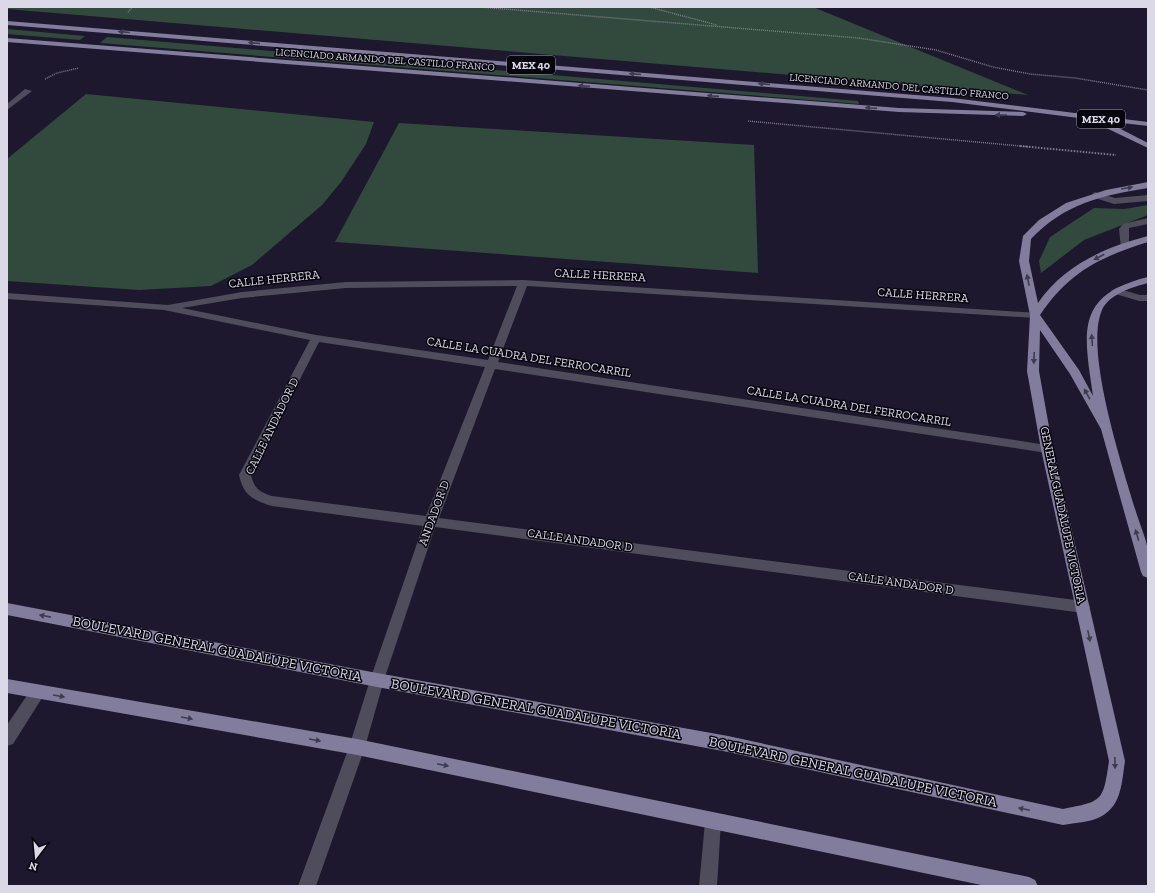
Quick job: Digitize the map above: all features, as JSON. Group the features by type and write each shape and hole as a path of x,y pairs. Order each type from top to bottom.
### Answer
{"main road":[{"name":"LICENCIADO ARMANDO DEL CASTILLO FRANCO","path":"7,23 952,100 1054,114"},
{"name":"LICENCIADO ARMANDO DEL CASTILLO FRANCO","path":"7,40 899,110 1001,115 1054,114"},
{"name":"MEX 40","path":"1054,114 1148,124"},
{"path":"1087,118 1120,130 1148,146"},
{"path":"1106,428 1075,373 1035,315 1024,261 1026,238 1042,222 1069,205 1096,195 1148,185"},
{"path":"1035,315 1050,293 1075,270 1115,249 1148,239"},
{"path":"1148,280 1116,291 1097,310 1091,326 1094,368 1106,428 1148,572"},
{"name":"GENERAL GUADALUPE VICTORIA","path":"1035,315 1033,371 1047,449 1116,762 1112,794 1098,810 1062,817"},
{"name":"BOULEVARD GENERAL GUADALUPE VICTORIA","path":"7,609 377,680 728,744 1062,817"},
{"path":"7,686 37,693 357,747 713,822 1029,886"}],"street":[{"path":"7,108 28,91"},
{"path":"1096,195 1114,201 1148,198"},
{"path":"1124,246 1124,229 1126,226 1148,221"},
{"name":"CALLE HERRERA","path":"164,307 242,295 346,285 523,283 1035,315"},
{"name":"ANDADOR D","path":"307,886 357,747 377,680 431,521 523,283"},
{"path":"1116,291 1139,298 1148,298"},
{"name":"CALLE LA CUADRA DEL FERROCARRIL","path":"7,296 164,307 316,338 1047,449"},
{"name":"CALLE ANDADOR D","path":"316,338 245,475 247,487 255,496 272,501 1083,607"},
{"path":"7,739 37,693"},
{"path":"708,886 713,822"}],"path":[{"path":"480,7 858,38 936,50 992,67 1030,74 1075,78 1148,90"},
{"path":"649,7 725,28"},
{"path":"28,91 48,77 67,70 82,68"}],"green space":[{"path":"7,7 813,7 1028,95 7,9"},
{"path":"7,29 85,36 80,40 7,34"},
{"path":"107,37 858,101 859,104 100,43"},
{"path":"86,94 374,122 366,144 341,182 322,205 252,265 211,286 139,290 7,281 7,159"},
{"path":"399,123 754,145 758,273 335,242"},
{"path":"1148,205 1148,215 1084,240 1041,273 1039,261 1050,237 1094,208 1124,209"}]}
